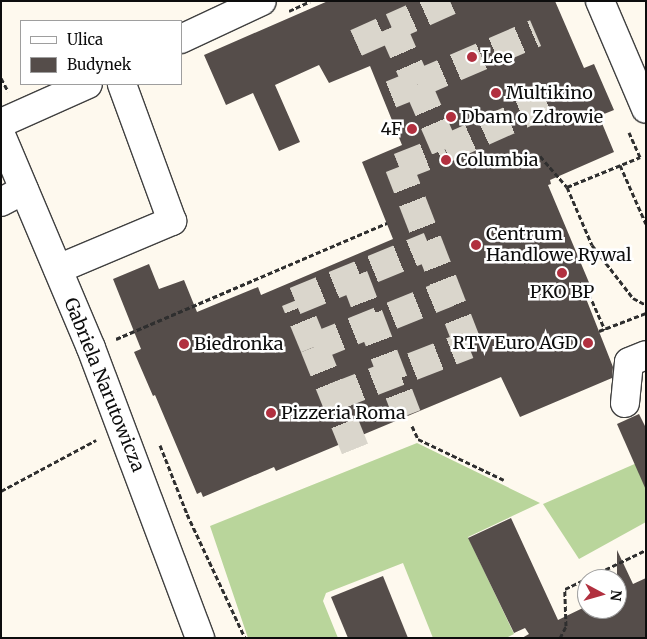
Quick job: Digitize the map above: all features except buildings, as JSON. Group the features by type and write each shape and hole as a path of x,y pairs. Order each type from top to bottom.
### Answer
{"street":[{"path":"182,40 262,1"},
{"path":"600,1 646,109"},
{"path":"1,123 86,85"},
{"path":"58,269 172,220 122,85"},
{"name":"Gabriela Narutowicza","path":"1,135 13,196 58,269 91,348 200,638"},
{"path":"625,403 629,362 646,355"}],"path":[{"path":"568,187 640,156 628,129"},
{"path":"540,156 568,187 592,245 633,298 646,305"},
{"path":"620,165 646,224"},
{"path":"91,348 387,223"},
{"path":"589,294 605,330"},
{"path":"599,331 646,314"},
{"path":"412,426 418,439 504,480"},
{"path":"1,491 99,439"},
{"path":"560,638 566,626 565,589 646,550"}],"green space":[{"path":"417,443 540,503 468,537 514,634 506,638 433,638 403,563 326,593 323,601 338,638 248,638 210,526"},
{"path":"646,459 646,522 579,559 543,504"}],"tunnel":[{"path":"450,1 392,27 417,84 536,33"},
{"path":"356,43 392,27"},
{"path":"334,397 468,345 399,167 445,149 417,84 383,98"},
{"path":"445,149 557,99"},
{"path":"314,347 295,301 429,246"},
{"path":"354,276 407,415"},
{"path":"355,449 314,347 448,293"}],"place":[{"name":"Lee","path":"472,57"},
{"name":"Multikino","path":"496,93"},
{"name":"Dbam o Zdrowie","path":"451,117"},
{"name":"4F","path":"412,129"},
{"name":"Columbia","path":"446,160"},
{"name":"Centrum Handlowe Rywal","path":"476,245"},
{"name":"PKO BP","path":"562,273"},
{"name":"RTV Euro AGD","path":"588,343"},
{"name":"Biedronka","path":"184,344"},
{"name":"Pizzeria Roma","path":"271,413"}]}
